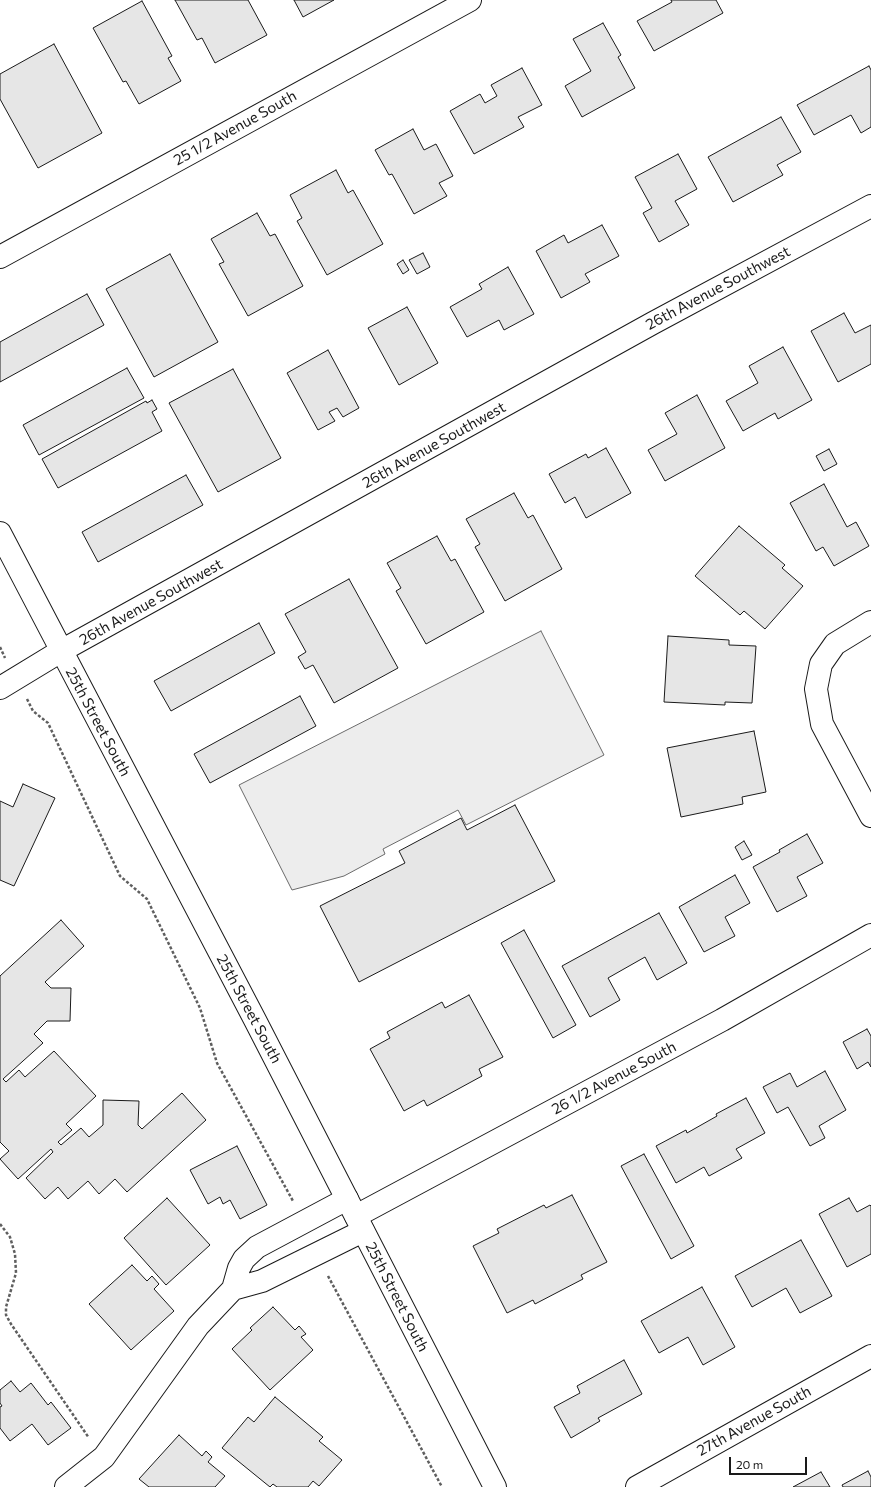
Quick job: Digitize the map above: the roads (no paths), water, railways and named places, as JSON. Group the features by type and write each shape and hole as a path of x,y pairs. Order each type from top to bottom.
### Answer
{"street":[{"name":"25 1/2 Avenue South","path":"0,256 470,0"},
{"name":"26th Avenue Southwest","path":"8,684 61,651 653,323 871,206"},
{"name":"25th Street South","path":"0,532 252,1014 495,1487"},
{"path":"871,622 835,644 821,664 816,689 822,724 871,816"},
{"name":"26 1/2 Avenue South","path":"355,1216 722,1020 871,935"},
{"path":"66,1487 104,1457 198,1326 233,1289 239,1268 244,1259 257,1247 303,1222 355,1216"},
{"path":"233,1289 262,1281 316,1253 355,1216"},
{"name":"27th Avenue South","path":"637,1487 871,1356"}]}
